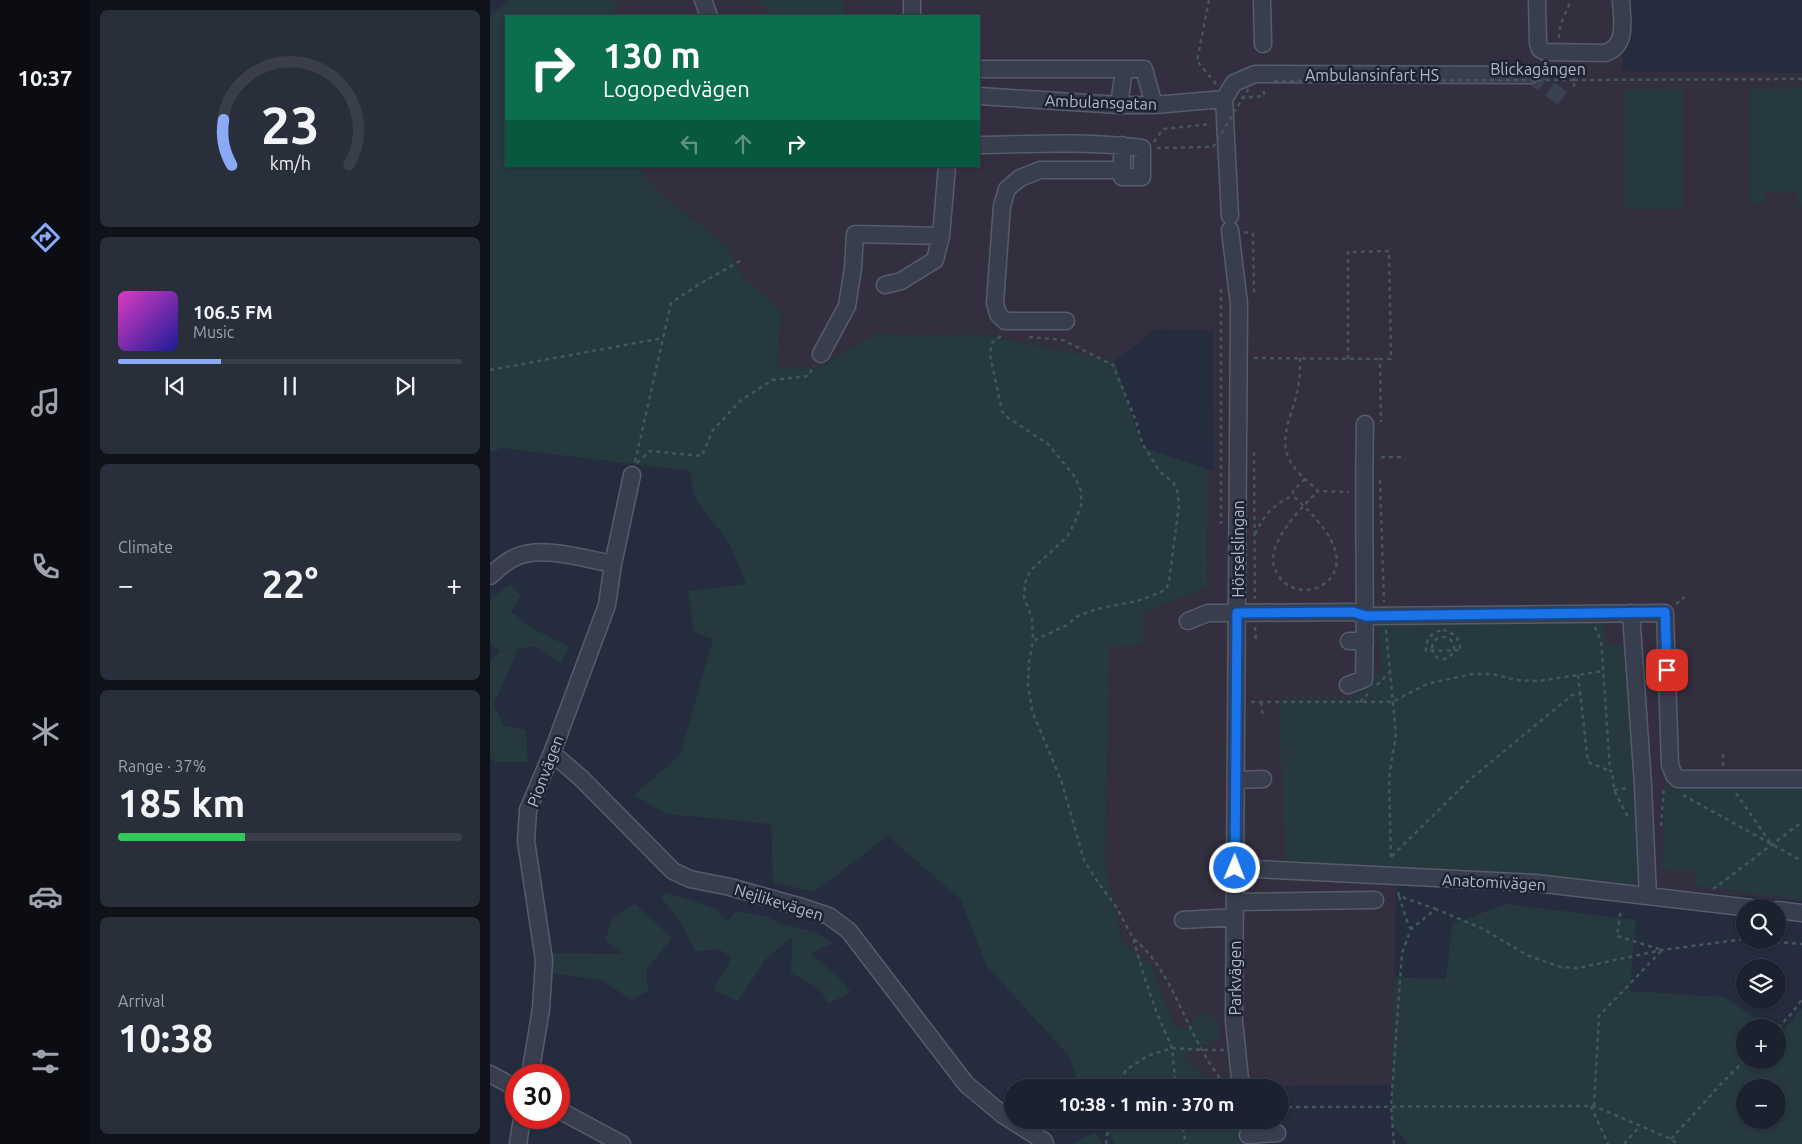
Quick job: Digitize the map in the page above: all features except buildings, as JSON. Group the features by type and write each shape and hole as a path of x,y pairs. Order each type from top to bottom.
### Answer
{"street":[{"path":"703,0 709,15"},
{"path":"912,0 912,15"},
{"path":"1262,0 1263,44"},
{"path":"1537,0 1538,43 1540,49 1545,52 1574,53 1605,53 1613,50 1619,44 1622,29 1621,0"},
{"path":"1119,105 1124,69"},
{"path":"980,70 1144,69 1154,105"},
{"name":"Ambulansinfart HS","path":"1224,99 1234,83 1255,74 1530,75"},
{"name":"Ambulansgatan","path":"980,96 1119,105 1154,105 1224,99"},
{"name":"Hörselslingan","path":"1224,99 1230,223 1239,304 1235,868"},
{"path":"980,146 1050,143 1122,145 1122,170 1040,170 1020,178 1007,189 1002,206 995,304 998,314 1005,321 1066,321"},
{"path":"886,285 901,281 935,260 941,236 947,167"},
{"path":"821,354 847,306 853,268 855,234 941,236"},
{"path":"1348,685 1364,679 1357,641 1366,616 1364,491 1373,426"},
{"name":"Pionvägen","path":"532,1064 541,1010 544,960 526,841 528,810 552,753 607,605 613,564 632,475"},
{"path":"490,576 508,562 526,553 541,552 613,564"},
{"path":"1188,621 1208,614 1237,613 1353,612 1366,616 1384,616 1665,612 1670,765 1674,775 1678,779 1802,779"},
{"path":"1631,613 1643,785 1648,896"},
{"name":"Nejlikevägen","path":"552,753 581,778 673,871 690,879 730,887 829,916 849,930 966,1084 1003,1114 1045,1144"},
{"path":"1236,780 1263,779"},
{"name":"Anatomivägen","path":"1235,868 1535,883 1736,906"},
{"name":"Parkvägen","path":"1235,868 1234,1021 1240,1079"},
{"path":"1183,920 1235,910 1375,900"},
{"path":"1786,911 1802,913"},
{"path":"490,1074 505,1082"},
{"path":"570,1116 622,1144"},
{"path":"518,1144 520,1129"},
{"path":"1249,1133 1277,1133"}],"path":[{"path":"1209,0 1197,61 1214,80 1224,99"},
{"path":"1571,0 1558,34 1560,42 1574,53 1574,90"},
{"name":"Blickagången","path":"1274,80 1802,79"},
{"path":"1225,123 1163,129 1149,148 1213,147 1252,83"},
{"path":"1246,97 1264,96 1264,89 1248,90"},
{"path":"1254,358 1300,358 1348,359 1391,359 1389,251 1348,252 1348,359"},
{"path":"740,261 671,303 634,466 650,451 702,456 713,430 740,401 772,380 808,376 821,354"},
{"path":"1003,334 992,343 990,355 1002,411 1007,417 1048,444 1076,477 1081,492 1081,506 1067,537 1030,570 1025,583 1024,598 1032,618 1033,641 1029,662 1028,684 1032,711 1061,780 1084,860 1115,905 1133,938 1149,992 1172,1048 1175,1079"},
{"path":"1029,337 1063,340 1113,365 1136,420 1142,443 1160,472 1173,482 1180,504 1169,582 1166,588 1138,602 1097,609 1078,616 1067,625 1033,641"},
{"path":"490,370 663,338"},
{"path":"1300,358 1299,384 1287,428 1285,446 1289,459 1305,479 1318,491 1364,491"},
{"path":"1373,426 1380,359"},
{"path":"1380,464 1381,456 1402,457"},
{"path":"1380,472 1384,616 1396,734 1390,778 1391,867"},
{"path":"1293,496 1293,491 1305,479"},
{"path":"1293,496 1304,506 1331,542 1336,552 1337,565 1335,572 1325,582 1310,590 1297,590 1285,583 1273,564 1273,557 1282,534 1304,506 1318,491"},
{"path":"1254,535 1268,512 1293,496"},
{"path":"1592,621 1601,642 1610,771 1612,771 1614,790 1632,824"},
{"path":"1443,630 1454,633 1461,650 1453,650 1426,651 1429,637 1433,633 1443,630"},
{"path":"1444,637 1450,640 1453,650 1449,657 1443,659 1437,657 1432,650 1436,639 1444,637"},
{"path":"1237,702 1392,702 1427,684 1472,674 1492,674 1516,680 1539,682 1603,671"},
{"path":"1578,675 1588,762 1610,771"},
{"path":"1391,857 1446,802 1489,763 1572,695 1581,694"},
{"path":"1261,702 1263,718"},
{"path":"1660,830 1664,784"},
{"path":"1731,786 1772,846"},
{"path":"1681,794 1802,861"},
{"path":"1712,890 1802,822"},
{"path":"1398,892 1411,928"},
{"path":"1399,896 1483,928 1527,955 1560,967 1578,968 1662,950 1736,941"},
{"path":"1394,1144 1391,1106 1402,952 1411,928 1436,909"},
{"path":"1622,909 1616,936 1662,950"},
{"path":"1133,938 1155,960 1171,986 1202,1050 1220,1079"},
{"path":"1786,943 1802,944"},
{"path":"1608,1144 1592,1106 1599,1016 1662,950"},
{"path":"1786,1019 1802,1000"},
{"path":"1121,1079 1126,1070 1146,1056 1172,1048 1202,1050 1237,1049"},
{"path":"1671,1139 1736,1069"},
{"path":"1289,1107 1592,1106 1671,1139 1678,1144"},
{"path":"1624,1144 1640,1126"},
{"path":"1106,1144 1108,1129"},
{"path":"1183,1129 1186,1144"}],"shaded area":[{"path":"617,0 1624,0 1622,71 1802,73 1802,901 1630,886 1400,871 1396,889 1392,1085 1289,1086 1289,1079 1207,1079 1182,1056 1219,1038 1185,1031 1173,1023 1151,964 1123,944 1105,864 1110,646 1143,613 1207,587 1208,469 1214,470 1213,331 1156,329 1115,361 980,334 910,336 877,333 819,367 778,368 781,310 744,279 726,245 659,193 639,167 980,167 980,15 613,15"}],"green space":[{"path":"509,0 617,0 613,15 505,15 505,167 639,167 659,193 726,245 744,279 781,310 778,368 819,367 877,333 910,336 980,334 1115,361 1142,447 1208,469 1207,587 1143,613 1145,644 1110,647 1105,864 1123,944 1151,964 1173,1023 1185,1031 1201,1011 1218,1020 1220,1038 1183,1056 1208,1079 1076,1079 1069,1056 986,965 961,900 888,836 814,892 773,882 771,824 667,814 634,795 680,755 713,639 694,632 688,591 746,584 729,543 695,499 690,471 502,448 490,452 490,16"},
{"path":"757,0 844,0 844,15 770,15"},
{"path":"1802,88 1802,205 1797,205 1797,192 1765,192 1765,204 1750,204 1750,89"},
{"path":"1683,89 1683,209 1625,209 1625,90"},
{"path":"510,584 521,596 511,612 534,629 570,647 561,664 536,646 518,649 494,704 504,726 526,730 528,762 495,762 490,757 490,661 501,651 490,643 490,600"},
{"path":"1604,619 1605,644 1623,645 1637,818 1638,884 1462,870 1285,862 1279,698 1351,698 1382,671 1378,622"},
{"path":"1665,787 1802,787 1802,900 1695,885 1695,872 1662,869"},
{"path":"665,892 715,908 727,921 736,911 768,917 779,923 815,932 832,943 811,954 836,975 851,992 828,1004 820,989 791,973 792,937 766,959 738,1001 713,990 732,957 718,949 695,952 683,926 661,897"},
{"path":"635,904 672,938 647,969 646,978 649,990 632,1000 601,980 546,972 554,953 623,954 605,940 612,919"},
{"path":"1506,904 1636,920 1630,991 1724,997 1736,1005 1736,1009 1741,1009 1756,1019 1736,1019 1736,1069 1786,1069 1786,1027 1802,1008 1802,1144 1408,1144 1391,1123 1394,977 1446,979 1452,924"},
{"path":"1104,1129 1241,1129 1243,1144 1115,1144"},
{"path":"1095,1132 1104,1144 1072,1144"}],"tunnel":[{"path":"1530,75 1568,102"}],"route":[{"path":"1235,868 1237,613 1353,612 1366,616 1665,612 1667,670"}]}
